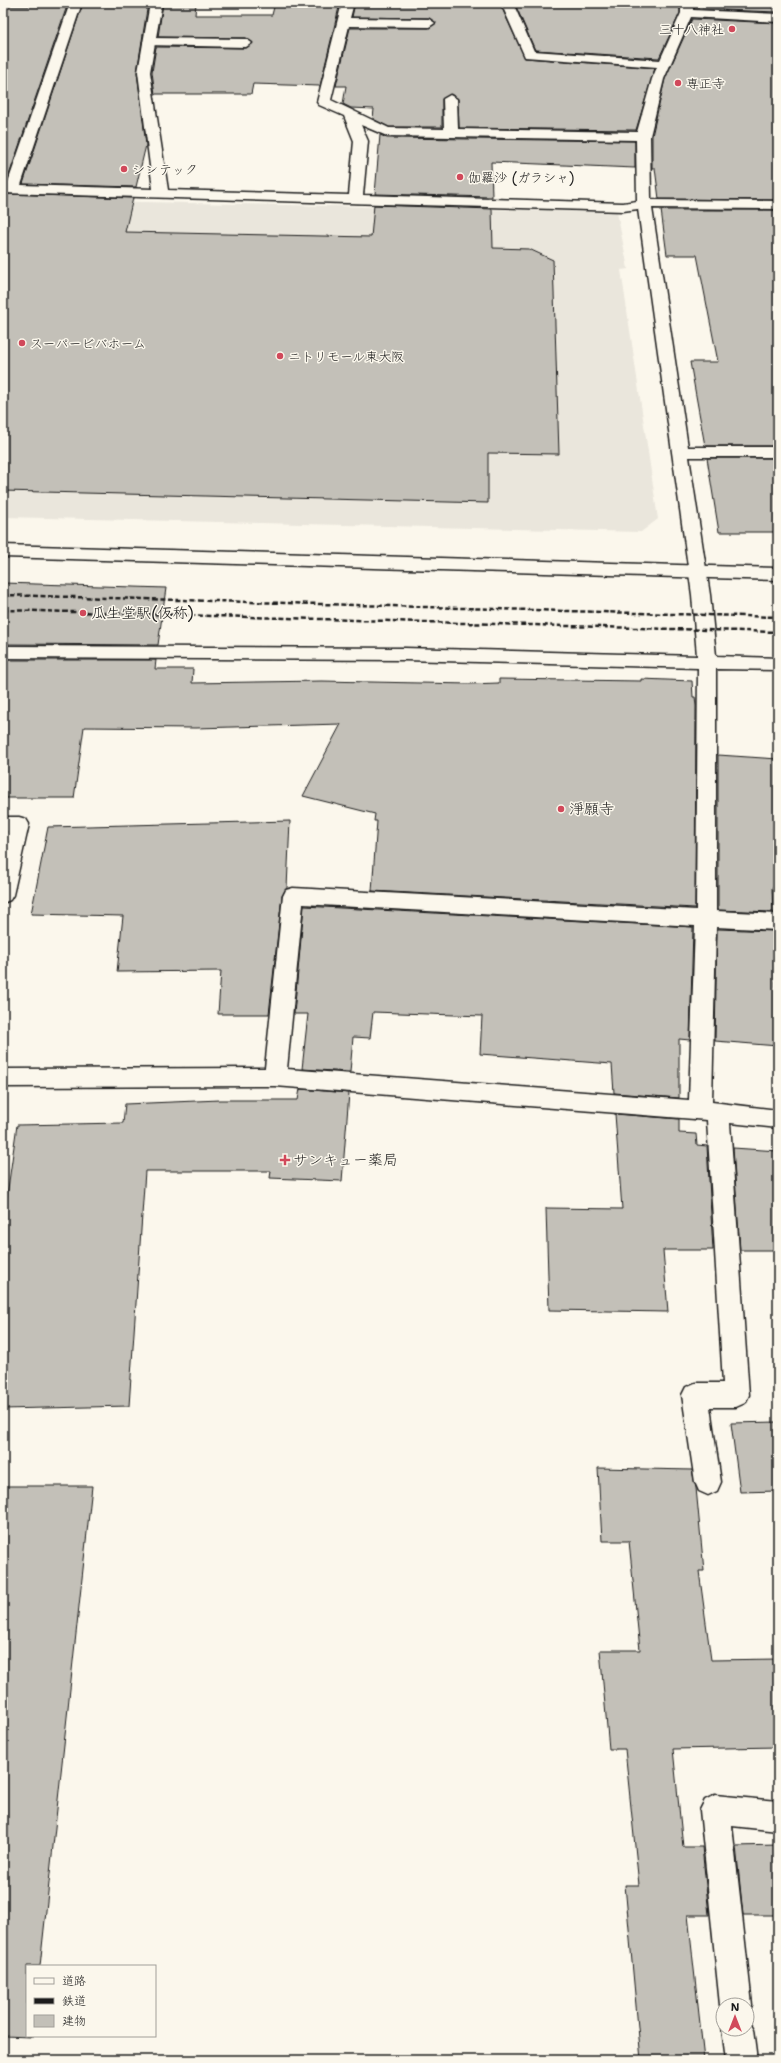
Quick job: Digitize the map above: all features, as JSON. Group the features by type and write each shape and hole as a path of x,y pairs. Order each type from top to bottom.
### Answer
{"street":[{"path":"76,3 8,189 623,207 644,204 778,205"},
{"path":"156,3 144,72 161,193"},
{"path":"348,3 324,102 387,132 643,136"},
{"path":"507,3 529,54 664,64"},
{"path":"708,1482 695,1395 736,1395 709,1111 706,917 707,662 698,572 644,204 643,136 658,79 687,8 778,18"},
{"path":"344,22 428,23"},
{"path":"149,42 246,43"},
{"path":"450,99 451,133"},
{"path":"349,113 361,141 356,199"},
{"path":"680,452 778,452"},
{"path":"3,551 778,574"},
{"path":"3,652 405,654 778,664"},
{"path":"3,824 19,824 3,895"},
{"path":"275,1077 294,896 778,922"},
{"path":"3,1078 275,1077 709,1111 778,1119"},
{"path":"735,1997 715,1810 778,1816"},
{"path":"739,2037 742,2060"}],"shaded area":[{"name":"ニトリモール東大阪","path":"3,199 617,212 628,269 621,270 658,519 641,532 3,517"}],"building":[{"path":"30,3 68,3 6,184 3,184 3,6 29,6"},
{"path":"83,3 148,3 137,72 146,145 136,187 23,184"},
{"path":"163,3 196,3 195,15 272,15 275,3 340,3 320,86 253,84 251,94 155,94 152,72 156,47 246,48 253,43 246,38 158,37"},
{"path":"355,3 500,4 525,58 655,68 636,130 459,128 458,99 451,94 442,99 442,127 389,127 373,119 374,109 351,108 343,104 346,86 336,86 350,28 429,28 436,23 429,18 352,17"},
{"path":"680,3 680,13 659,58 535,50 515,4"},
{"path":"694,3 778,3 778,12 694,9"},
{"path":"692,19 778,23 778,200 659,199 655,168 652,168 652,136 665,79"},
{"path":"380,135 387,138 635,141 635,168 491,162 492,197 375,194"},
{"name":"ニトリモール東大阪","path":"3,194 133,198 125,232 371,237 374,205 492,209 493,248 529,249 553,260 559,454 488,453 488,503 3,491"},
{"path":"661,210 778,210 778,446 705,446 690,362 718,362 697,255 667,255"},
{"path":"707,458 778,458 778,532 719,532"},
{"name":"瓜生堂駅(仮称)","path":"3,583 166,588 158,645 3,644"},
{"path":"3,660 156,660 155,669 193,669 192,683 322,681 469,684 499,683 499,679 641,681 641,679 692,681 693,697 695,697 696,706 695,908 372,891 377,821 374,821 375,814 303,796 341,724 196,728 84,727 74,798 3,798"},
{"path":"718,755 778,759 778,889 772,888 773,912 718,910"},
{"path":"290,821 287,888 282,896 269,1014 218,1014 221,971 117,972 123,916 31,914 48,827"},
{"path":"304,906 693,927 690,1040 679,1039 679,1098 614,1093 612,1064 480,1054 482,1016 373,1012 370,1038 353,1037 350,1072 302,1069 308,1014 294,1014"},
{"path":"717,929 774,931 778,1046 715,1041"},
{"path":"300,1089 349,1093 342,1181 270,1178 271,1171 145,1171 129,1406 3,1409 3,1224 17,1125 123,1123 125,1104 220,1100 298,1100"},
{"path":"615,1114 679,1119 679,1133 696,1134 697,1145 707,1146 713,1250 663,1250 668,1312 549,1310 546,1208 622,1209"},
{"path":"733,1148 778,1151 778,1250 740,1250"},
{"path":"778,1422 778,1491 740,1492 731,1423"},
{"path":"598,1468 692,1470 696,1488 704,1571 699,1571 711,1660 778,1659 778,1747 673,1749 683,1847 702,1847 709,1915 688,1915 704,2060 641,2060 625,1885 639,1885 625,1749 609,1749 600,1650 640,1650 629,1541 602,1541"},
{"path":"3,1486 92,1486 40,1965 26,1965 26,2037 3,2036"},
{"path":"778,1845 778,1915 743,1915 736,1846"}],"railway":[{"path":"3,595 778,617"},
{"path":"3,610 778,632"}],"place":[{"name":"三十八神社","path":"732,29"},
{"name":"専正寺","path":"678,83"},
{"name":"シンテック","path":"124,169"},
{"name":"伽羅沙 (ガラシャ)","path":"460,177"},
{"name":"スーパービバホーム","path":"22,343"},
{"name":"ニトリモール東大阪","path":"280,356"},
{"name":"瓜生堂駅(仮称)","path":"83,613"},
{"name":"淨願寺","path":"561,809"},
{"name":"サンキュー薬局","path":"285,1160"}]}
